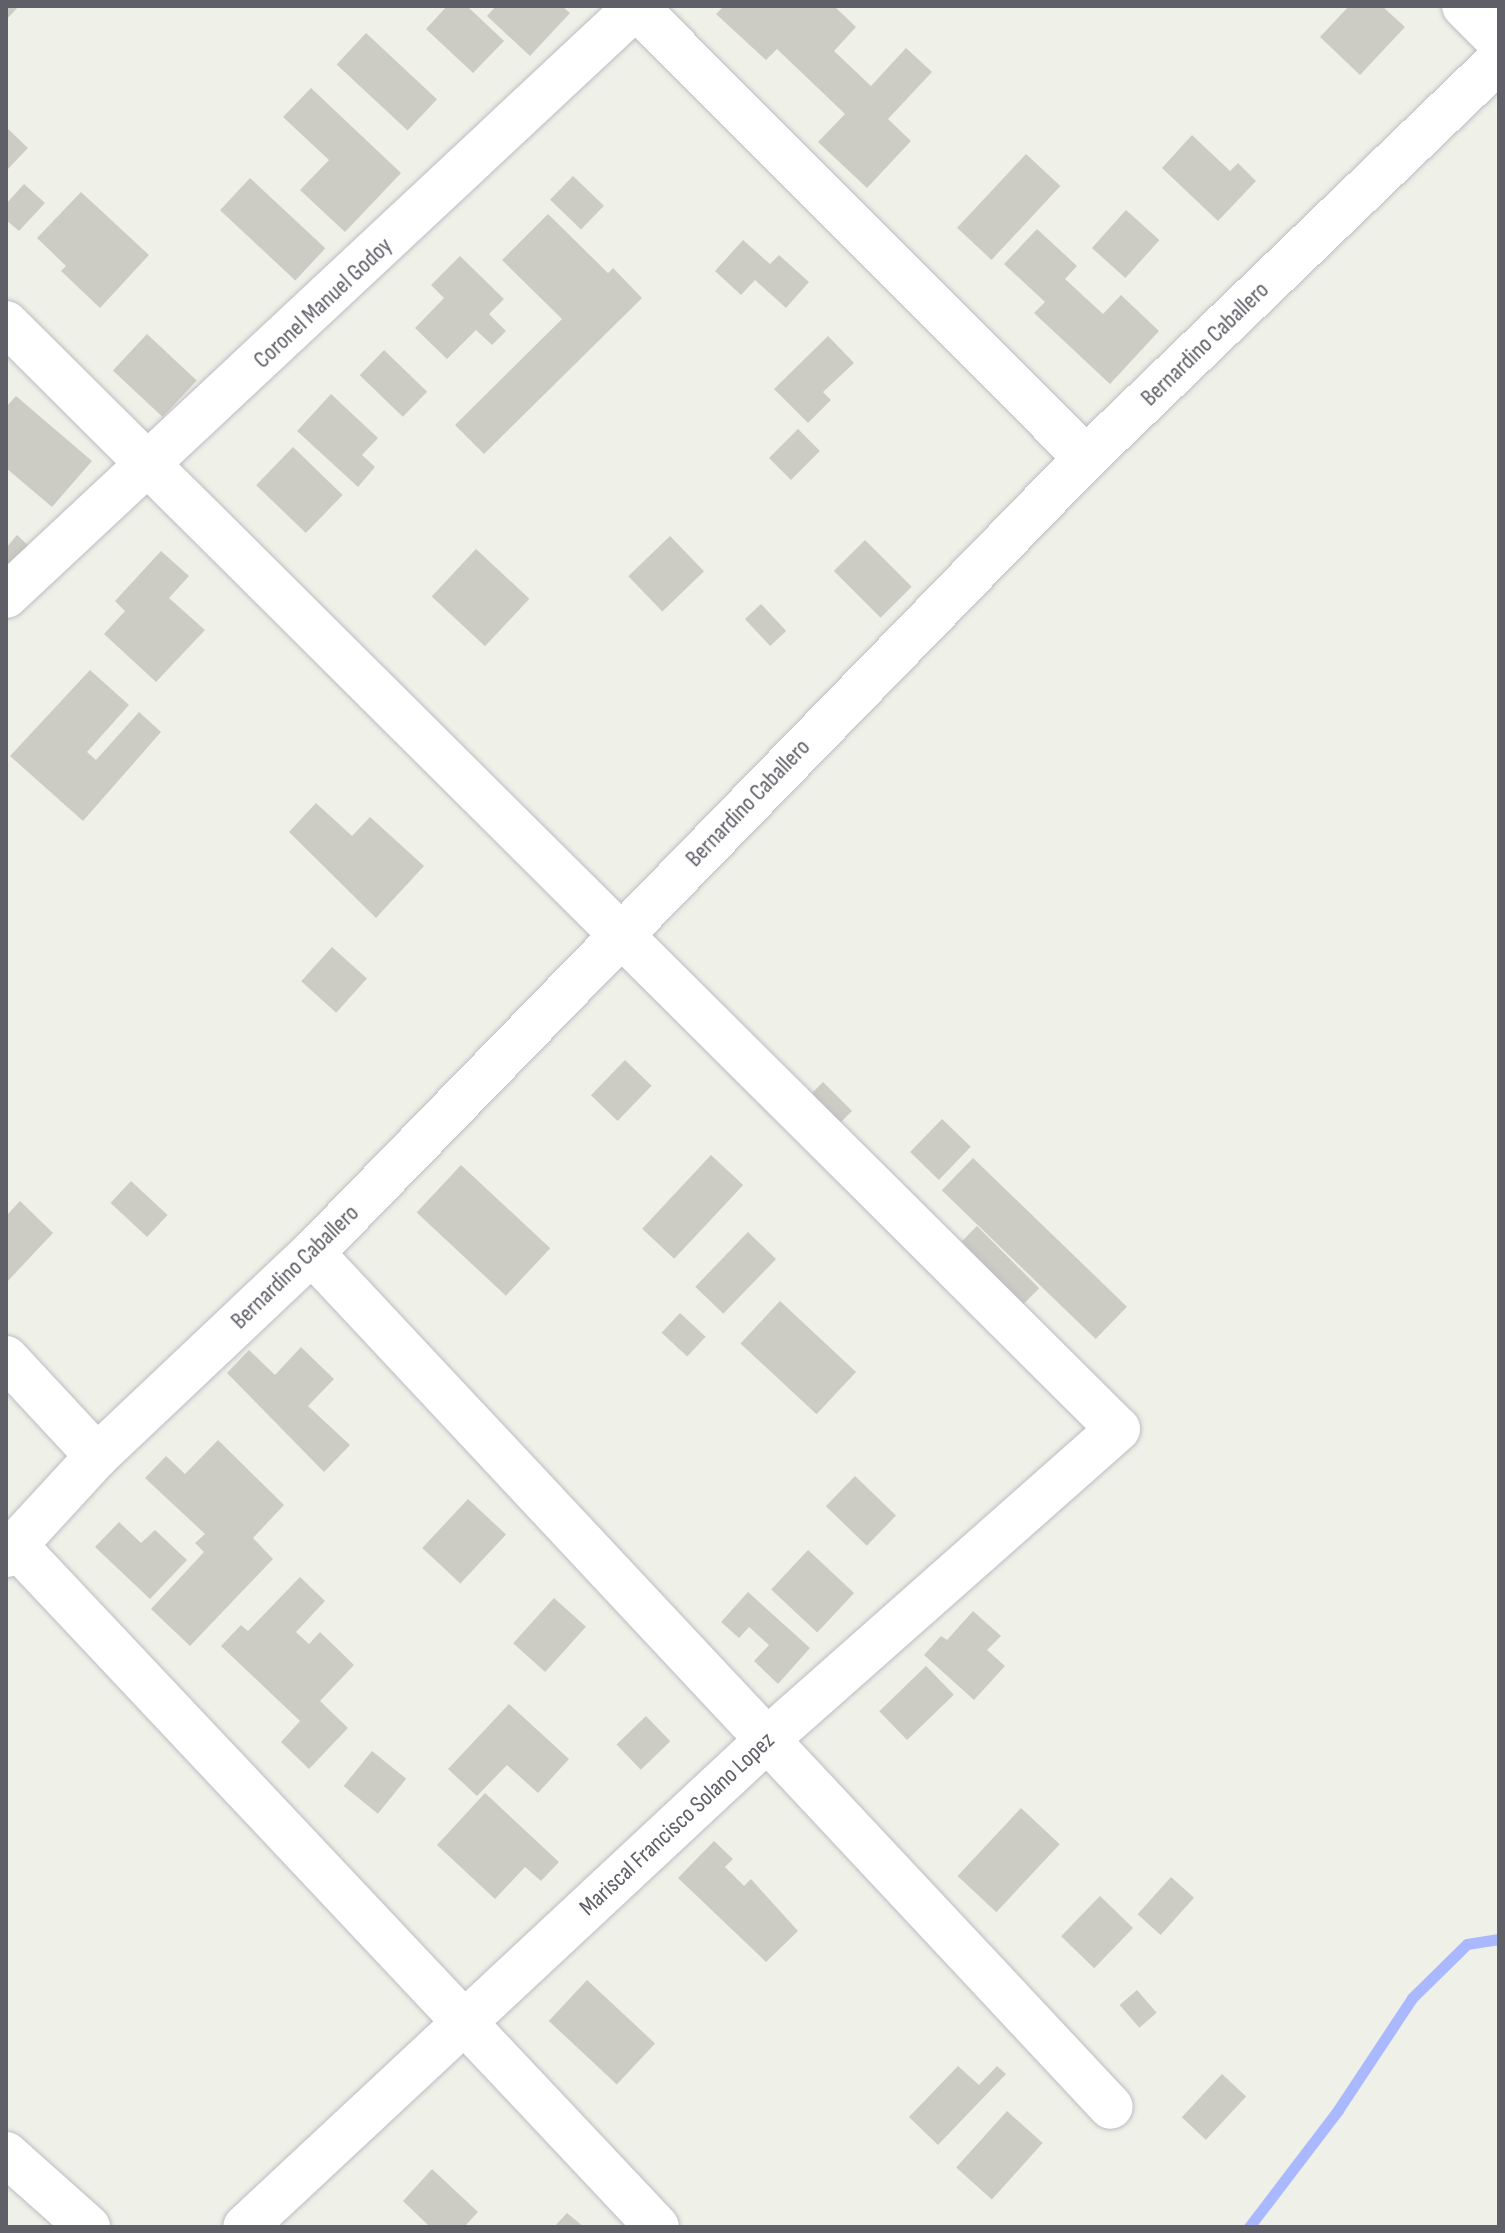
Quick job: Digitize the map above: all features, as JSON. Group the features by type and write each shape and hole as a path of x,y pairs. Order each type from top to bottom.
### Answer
{"street":[{"path":"636,6 1086,458"},
{"name":"Coronel Manuel Godoy","path":"6,596 152,465 636,6"},
{"path":"1464,6 1499,41"},
{"name":"Bernardino Caballero","path":"11,1550 97,1456 312,1253 1086,458 1499,60"},
{"path":"6,323 620,934"},
{"name":"Mariscal Francisco Solano Lopez","path":"245,2227 768,1739 1118,1429 620,934"},
{"path":"312,1253 1111,2107"},
{"path":"6,1358 97,1456"},
{"path":"11,1550 465,2021 657,2227"},
{"path":"6,2154 88,2227"}],"building":[{"path":"6,6 19,6 6,20"},
{"path":"447,6 467,6 504,41 473,73 426,29"},
{"path":"496,6 562,6 570,13 530,56 487,16"},
{"path":"724,6 834,6 856,27 834,51 871,86 906,48 932,72 888,119 911,141 867,188 818,142 845,114 777,49 766,60 716,14"},
{"path":"1349,6 1382,6 1405,27 1360,75 1320,37"},
{"path":"366,33 437,99 408,131 337,64"},
{"path":"311,88 401,173 345,232 300,190 329,160 283,117"},
{"path":"6,127 28,148 6,171"},
{"path":"1192,135 1230,171 1238,163 1256,181 1218,221 1162,168"},
{"path":"1026,154 1060,186 991,260 957,228"},
{"path":"573,176 604,206 581,230 550,200"},
{"path":"250,178 325,248 295,280 220,210"},
{"path":"24,184 45,203 19,231 6,220 6,204"},
{"path":"81,192 149,255 100,308 61,271 66,266 37,238"},
{"path":"1126,210 1159,240 1125,278 1092,248"},
{"path":"548,214 608,273 613,268 642,298 484,454 455,425 562,319 502,260"},
{"path":"1037,229 1077,266 1065,279 1103,314 1121,295 1159,331 1110,384 1034,313 1045,302 1004,264"},
{"path":"743,240 770,264 779,255 809,282 786,308 755,280 741,295 715,271"},
{"path":"460,256 504,299 489,314 506,331 492,345 476,330 447,359 415,328 444,298 431,285"},
{"path":"147,334 197,380 163,417 113,371"},
{"path":"828,336 854,363 823,392 831,400 808,423 774,389"},
{"path":"384,350 427,392 403,417 360,375"},
{"path":"331,394 378,438 362,455 375,467 358,487 297,431"},
{"path":"16,396 92,461 52,507 6,468 6,407"},
{"path":"798,429 820,451 791,480 769,458"},
{"path":"293,447 343,495 306,533 256,485"},
{"path":"17,535 30,547 6,574 6,548"},
{"path":"670,536 704,571 662,612 628,576"},
{"path":"865,540 912,587 881,618 834,571"},
{"path":"476,549 529,599 485,646 432,597"},
{"path":"161,551 189,576 169,598 205,630 156,682 104,634 125,611 115,601"},
{"path":"761,604 786,631 770,646 745,619"},
{"path":"90,670 129,705 87,752 96,760 139,712 161,732 83,821 10,756"},
{"path":"316,803 352,836 370,817 424,866 376,918 289,832"},
{"path":"332,947 367,978 336,1013 301,981"},
{"path":"625,1060 652,1086 618,1121 591,1095"},
{"path":"823,1082 852,1111 834,1129 805,1100"},
{"path":"942,1119 971,1147 939,1180 910,1152"},
{"path":"711,1155 743,1185 674,1259 642,1229"},
{"path":"973,1158 1127,1307 1096,1339 942,1190"},
{"path":"461,1165 550,1248 506,1296 417,1213"},
{"path":"131,1181 168,1215 147,1237 111,1203"},
{"path":"20,1201 53,1233 6,1283 6,1216"},
{"path":"977,1226 1039,1288 1013,1314 951,1252"},
{"path":"748,1232 776,1259 723,1314 695,1287"},
{"path":"780,1301 856,1372 817,1414 740,1343"},
{"path":"680,1313 706,1337 687,1357 662,1333"},
{"path":"301,1347 334,1379 308,1406 350,1445 324,1472 227,1373 249,1350 275,1375"},
{"path":"218,1440 284,1505 253,1538 273,1559 190,1646 151,1609 204,1552 195,1543 205,1534 145,1478 166,1456 185,1474"},
{"path":"855,1476 896,1516 867,1546 826,1506"},
{"path":"468,1499 506,1534 460,1583 422,1548"},
{"path":"119,1522 141,1543 155,1530 187,1560 150,1599 95,1547"},
{"path":"808,1550 854,1593 817,1632 771,1589"},
{"path":"300,1577 325,1601 296,1632 309,1644 320,1632 354,1665 320,1701 348,1728 309,1769 281,1742 300,1721 221,1646 241,1625 248,1631"},
{"path":"748,1592 810,1648 778,1684 754,1661 769,1645 749,1627 739,1638 721,1622"},
{"path":"554,1598 586,1627 545,1672 513,1643"},
{"path":"973,1611 1001,1636 987,1650 1005,1666 974,1700 924,1655 941,1636 947,1640"},
{"path":"926,1666 954,1695 907,1740 879,1711"},
{"path":"509,1704 569,1759 538,1793 507,1765 477,1796 448,1769"},
{"path":"646,1716 670,1741 641,1770 617,1744"},
{"path":"372,1751 406,1779 378,1814 344,1786"},
{"path":"485,1793 559,1862 541,1881 525,1867 495,1899 437,1845"},
{"path":"1021,1808 1060,1844 996,1912 958,1876"},
{"path":"714,1841 733,1859 725,1867 744,1886 751,1879 798,1931 766,1962 678,1878"},
{"path":"1171,1877 1194,1898 1161,1935 1138,1914"},
{"path":"1100,1896 1133,1928 1094,1968 1061,1936"},
{"path":"587,1980 655,2043 617,2084 549,2021"},
{"path":"1137,1990 1157,2013 1139,2028 1120,2005"},
{"path":"958,2066 979,2085 997,2066 1006,2074 938,2145 909,2117"},
{"path":"1222,2074 1246,2097 1206,2140 1182,2117"},
{"path":"1007,2111 1043,2143 992,2200 956,2167"},
{"path":"432,2169 478,2212 464,2227 430,2227 403,2201"},
{"path":"567,2213 584,2227 554,2227"}],"waterway":[{"path":"1249,2227 1338,2110 1412,1998 1467,1944 1499,1939"}]}
